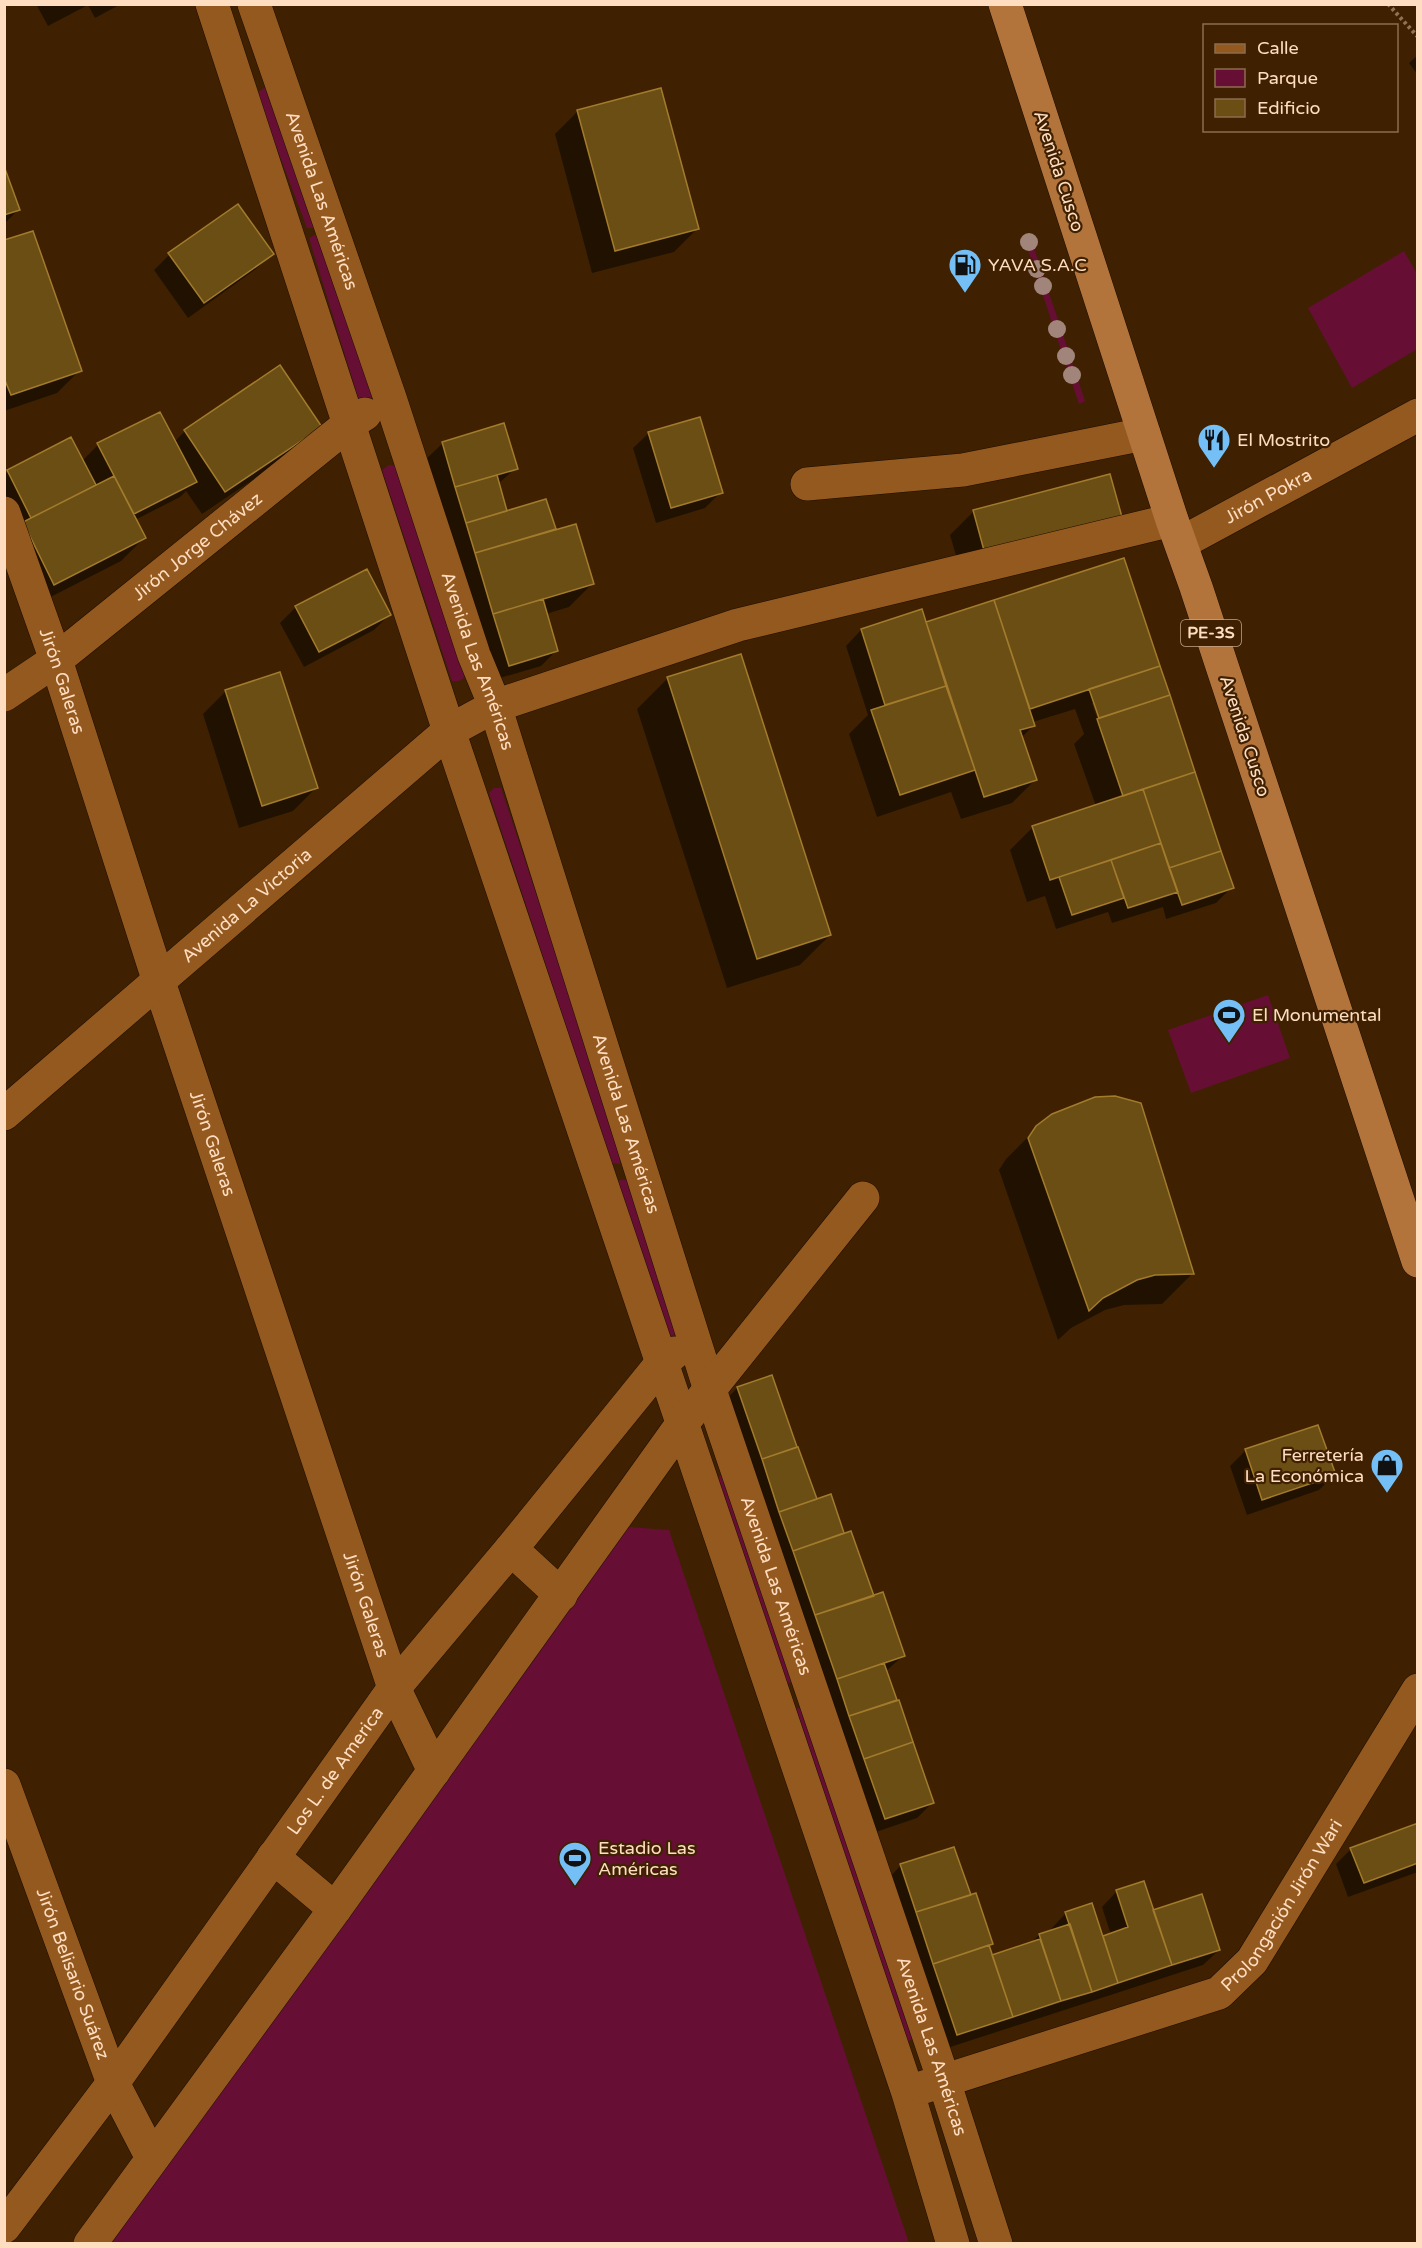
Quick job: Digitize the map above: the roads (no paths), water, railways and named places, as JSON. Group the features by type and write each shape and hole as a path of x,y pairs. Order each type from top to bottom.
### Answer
{"highway":[{"name":"Avenida Cusco","path":"1005,4 1144,434 1418,1261"}],"street":[{"name":"Avenida Las Américas","path":"212,4 448,731 908,2093 953,2244"},
{"name":"Avenida Las Américas","path":"254,4 390,398 474,655 495,706 710,1390 944,2081 996,2244"},
{"name":"Jirón Jorge Chávez","path":"4,695 56,660 349,424 390,398"},
{"name":"Jirón Pokra","path":"495,706 738,625 1176,531 1418,415"},
{"path":"807,484 963,470 1144,434"},
{"name":"Jirón Galeras","path":"4,513 56,660 159,982 394,1689 434,1771"},
{"name":"Avenida La Victoria","path":"4,1114 448,731 495,706"},
{"path":"90,2244 335,1909 682,1424 863,1198"},
{"name":"Los L. de America","path":"4,2227 112,2083 394,1689 661,1364 693,1336"},
{"path":"511,1549 561,1595"},
{"name":"Prolongación Jirón Wari","path":"908,2093 1220,1993 1252,1960 1418,1690"},
{"name":"Jirón Belisario Suárez","path":"4,1785 112,2083 152,2158"},
{"path":"273,1857 335,1909"}],"place":[{"name":"YAVA S.A.C","path":"965,294"},
{"name":"El Mostrito","path":"1214,469"},
{"name":"El Monumental","path":"1229,1044"},
{"name":"Ferretería La Económica","path":"1387,1494"},
{"name":"Estadio Las Américas","path":"575,1887"}]}
